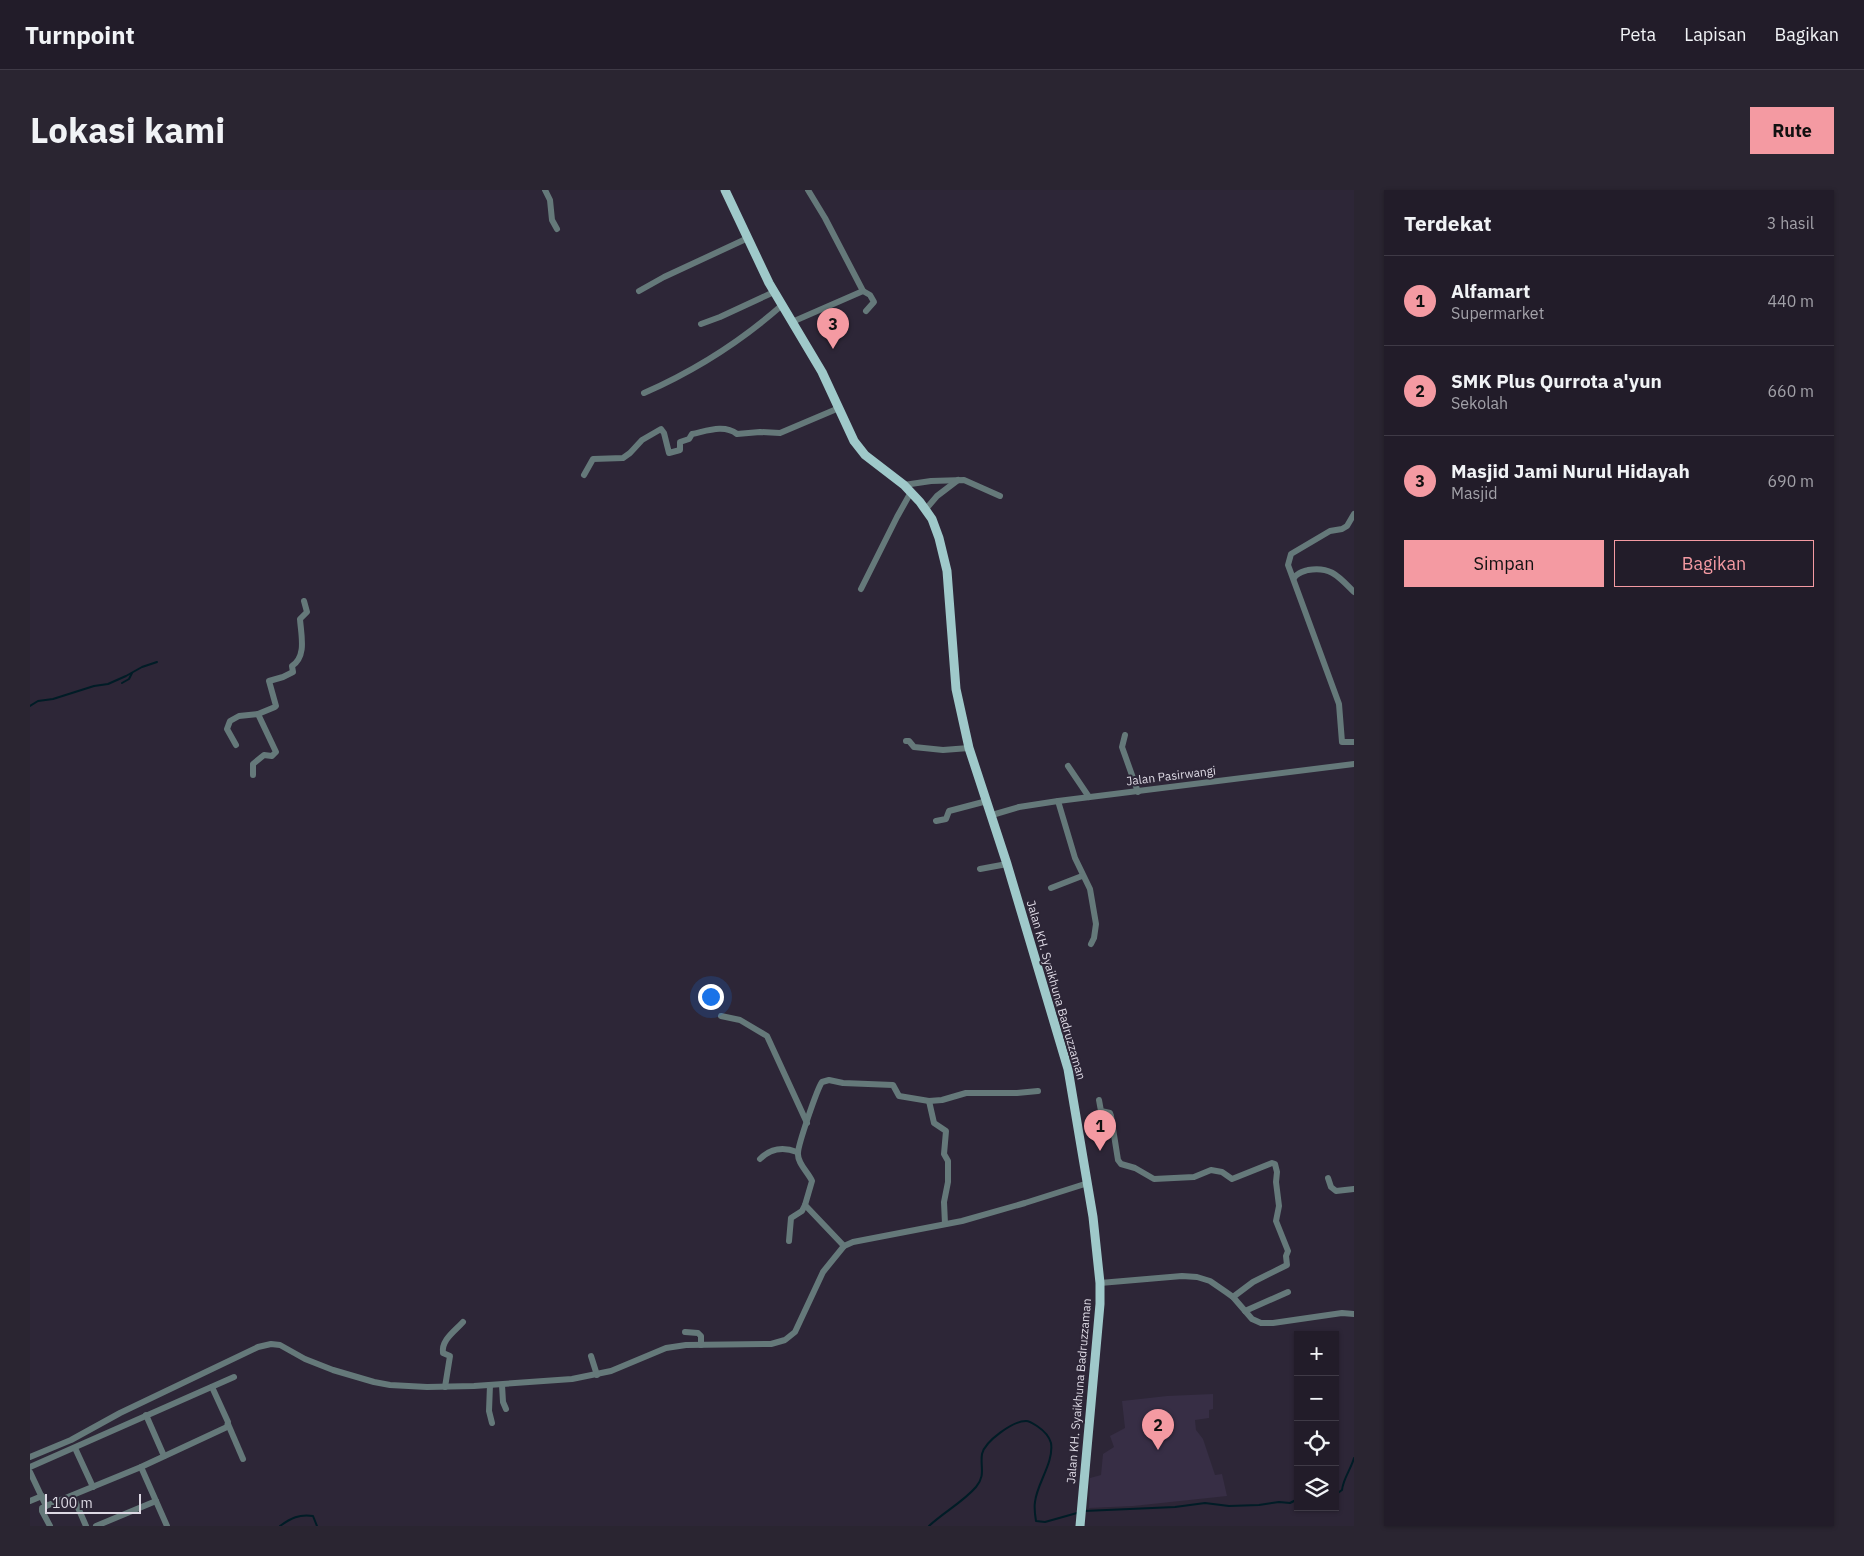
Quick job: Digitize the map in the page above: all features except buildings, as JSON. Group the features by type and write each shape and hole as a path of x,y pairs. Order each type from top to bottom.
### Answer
{"main road":[{"name":"Jalan KH. Syaikhuna Badruzzaman","path":"725,190 781,306 822,372 859,449 904,485 926,509 935,527 946,562 956,689 968,748 992,815 1068,1069 1088,1182 1100,1283 1097,1338 1080,1522"}],"street":[{"path":"545,190 550,200 552,220 557,229"},
{"path":"808,190 863,291 870,295 874,302 866,311"},
{"path":"639,290 748,238"},
{"path":"792,322 863,291"},
{"path":"701,324 774,292"},
{"path":"644,394 679,377 726,349 747,335 781,306"},
{"path":"584,475 593,458 623,458 642,440 661,430 664,434 669,453 680,450 680,442 689,439 692,434 723,428 737,434 780,433 839,408"},
{"path":"926,509 937,496 958,480"},
{"path":"904,485 931,481 968,481 1000,496"},
{"path":"861,589 911,492"},
{"path":"1354,514 1347,526 1330,531 1291,554 1288,562 1288,568 1294,578 1339,704 1341,741 1344,743 1354,742"},
{"path":"1294,578 1305,571 1322,568 1333,573 1354,592"},
{"path":"236,745 227,730 230,722 239,716 258,714 276,706 269,681 293,672 292,666 300,659 302,641 300,620 307,612 304,601"},
{"path":"253,775 253,764 264,755 272,756 276,752 258,714"},
{"path":"1125,734 1122,747 1138,792"},
{"path":"906,741 909,741 914,747 943,750 968,748"},
{"name":"Jalan Pasirwangi","path":"992,815 1019,807 1058,800 1138,792 1354,764"},
{"path":"1068,766 1089,797"},
{"path":"1058,800 1067,836 1082,876 1090,889 1096,920 1095,934 1091,944"},
{"path":"936,821 946,819 949,811 987,801"},
{"path":"980,869 1007,864"},
{"path":"1051,888 1082,876"},
{"path":"722,1016 740,1020 767,1036 807,1123"},
{"path":"789,1241 791,1218 802,1210 805,1205 812,1181 801,1164 797,1152 820,1084 827,1080 843,1083 893,1086 899,1096 929,1101 942,1100 966,1093 1038,1091"},
{"path":"1099,1100 1100,1112 1110,1113 1111,1116 1118,1160 1121,1164 1135,1168 1150,1178 1194,1177 1211,1170 1222,1172 1232,1179 1272,1163 1275,1164 1279,1206 1276,1221 1288,1251 1286,1256 1287,1265 1253,1282 1233,1297"},
{"path":"929,1101 934,1123 946,1131 944,1154 948,1161 948,1182 944,1205 944,1224"},
{"path":"760,1158 778,1149 797,1152"},
{"path":"1328,1178 1331,1187 1336,1191 1354,1189"},
{"path":"30,1457 71,1440 120,1413 252,1350 271,1344 280,1345 305,1359 333,1370 374,1382 390,1385 445,1386 502,1385 572,1380 611,1371 662,1349 701,1345 771,1344 785,1340 796,1332 819,1278 844,1246 853,1242 944,1224 1009,1208 1088,1182"},
{"path":"805,1205 844,1246"},
{"path":"1100,1283 1182,1276 1197,1277 1210,1281 1233,1297 1252,1319 1268,1323 1342,1313 1354,1314"},
{"path":"1245,1311 1288,1292"},
{"path":"445,1386 450,1356 443,1352 442,1349 445,1342 463,1322"},
{"path":"685,1332 698,1333 701,1345"},
{"path":"591,1356 597,1374"},
{"path":"30,1467 234,1377"},
{"path":"490,1385 489,1411 492,1423"},
{"path":"502,1385 503,1402 506,1409"},
{"path":"212,1387 243,1459"},
{"path":"146,1415 164,1456"},
{"path":"50,1526 42,1508 141,1467 226,1428 228,1424"},
{"path":"75,1448 93,1487"},
{"path":"141,1467 167,1526"},
{"path":"30,1472 46,1506"},
{"path":"30,1502 42,1496"},
{"path":"73,1496 86,1526"},
{"path":"96,1526 156,1501"}],"shaded area":[{"path":"1213,1394 1213,1409 1209,1410 1209,1418 1195,1420 1196,1430 1203,1439 1215,1475 1222,1474 1227,1496 1133,1506 1089,1508 1090,1478 1101,1475 1103,1454 1114,1447 1110,1436 1125,1428 1122,1401 1167,1396"}],"waterway":[{"path":"30,706 38,701 53,699 94,686 108,684 142,667 157,662"},
{"path":"122,683 129,679 132,673"},
{"path":"929,1526 979,1483 982,1475 982,1454 988,1443 1007,1428 1026,1421 1041,1429 1051,1443 1048,1465 1036,1495 1036,1521 1045,1522 1077,1513"},
{"path":"1339,1492 1342,1490 1354,1458"},
{"path":"1084,1511 1175,1507 1205,1503 1229,1506 1259,1505 1279,1502 1290,1503 1294,1501"},
{"path":"280,1526 295,1517 303,1516 313,1516 317,1526"}],"place":[{"name":"Masjid Jami Nurul Hidayah","path":"833,349"},
{"name":"Alfamart","path":"1100,1151"},
{"name":"SMK Plus Qurrota a'yun","path":"1158,1450"}]}
